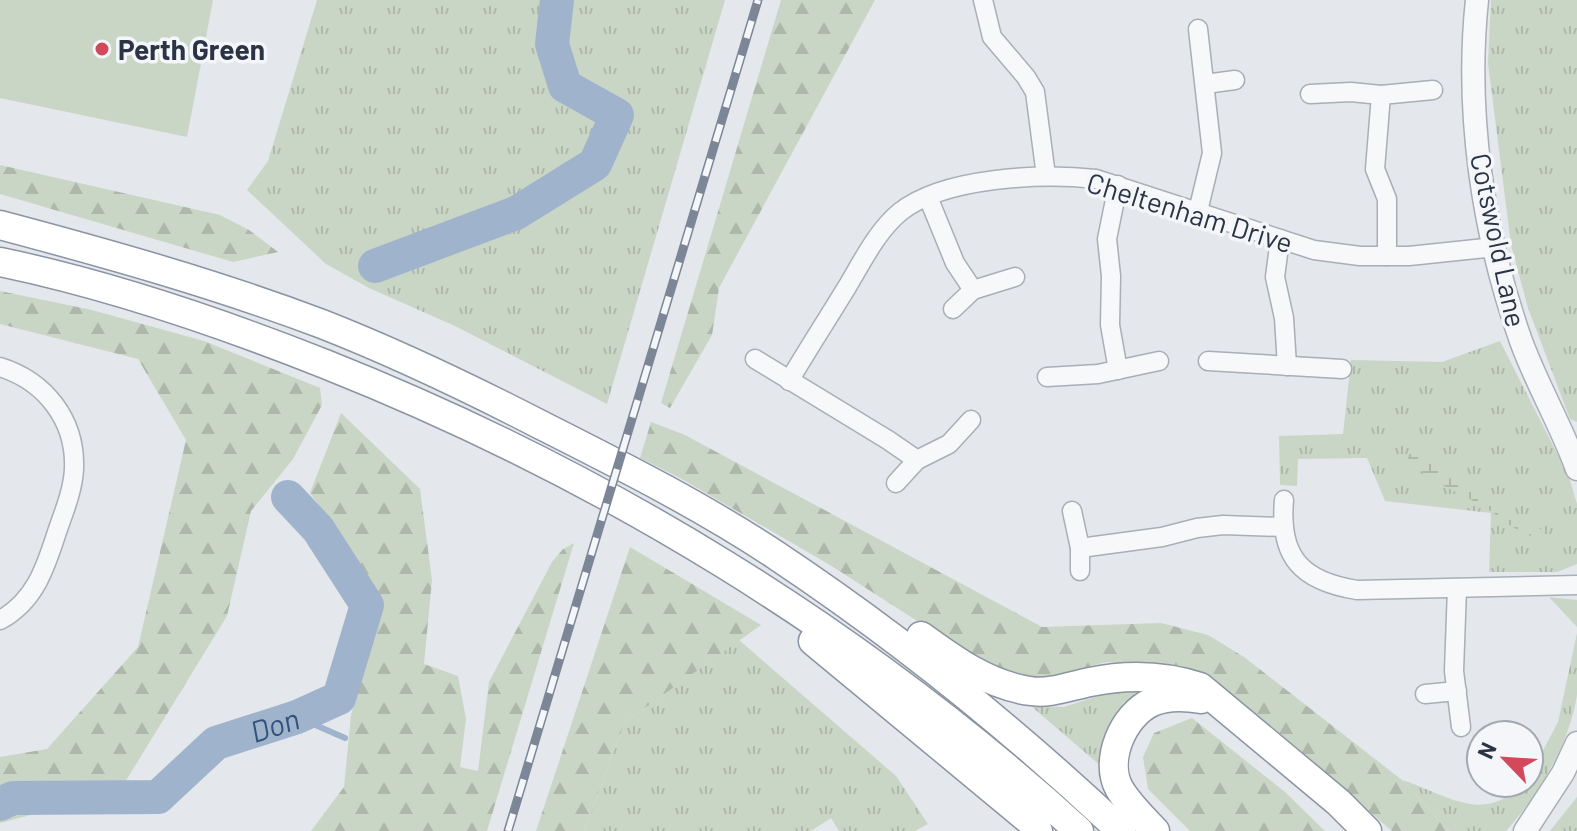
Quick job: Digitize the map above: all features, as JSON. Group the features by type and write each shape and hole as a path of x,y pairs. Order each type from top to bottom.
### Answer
{"highway":[{"path":"0,225 187,276 323,325 475,392 610,460 775,555 894,639 1046,760 1121,831"},
{"path":"0,262 100,286 259,337 457,420 611,497 765,587 945,719 1079,831"},
{"path":"775,555 822,566 954,660 979,675 1005,685 1032,692 1131,676 1173,679 1200,687 1338,802 1367,831"},
{"path":"765,587 817,645 1034,824 1038,831"},
{"path":"1155,831 1118,786 1113,762 1120,737 1133,716 1149,703 1167,697 1187,696 1221,703"}],"street":[{"path":"983,0 992,37 1035,92 1046,176"},
{"name":"Cotswold Lane","path":"1477,0 1474,64 1476,116 1480,168 1495,247 1523,346 1575,458"},
{"path":"1198,29 1212,153 1198,211"},
{"path":"974,44 992,37"},
{"path":"1205,84 1235,80"},
{"path":"1310,94 1351,92 1381,95 1433,90"},
{"path":"1381,95 1375,169 1387,199 1387,256"},
{"name":"Cheltenham Drive","path":"789,381 876,240 900,212 928,197 991,180 1046,176 1096,179 1314,250 1387,256 1495,247"},
{"path":"1118,185 1107,239 1111,276 1110,325 1118,370"},
{"path":"928,197 955,263 973,290"},
{"path":"1280,239 1275,277 1284,318 1287,366"},
{"path":"953,309 973,290 1015,277"},
{"path":"755,359 917,460"},
{"path":"1047,377 1118,370 1159,361"},
{"path":"1208,361 1342,369"},
{"path":"0,367 24,377 45,392 57,406 71,437 74,470 43,574 26,599 0,620"},
{"path":"896,483 917,460 949,444 971,420"},
{"path":"1284,500 1283,527 1290,554 1300,568 1334,587 1357,590 1577,585"},
{"path":"1072,511 1080,548 1080,571"},
{"path":"1080,548 1223,525 1283,527"},
{"path":"1457,588 1454,671 1461,727"},
{"path":"1425,694 1457,691"},
{"path":"1525,831 1539,814 1577,743"}],"green space":[{"name":"Perth Green","path":"0,0 213,0 187,137 0,98"},
{"path":"317,0 725,0 607,404 326,264 247,190 268,161"},
{"path":"781,0 875,0 719,288 712,335 670,408 661,403"},
{"path":"1491,0 1577,0 1577,422 1570,419 1528,308 1511,245 1488,63"},
{"path":"0,165 220,215 249,230 278,252 233,262 0,194"},
{"path":"0,291 92,310 204,341 320,388 322,405 293,459 251,511 227,616 119,792 0,823 0,757 47,749 138,647 186,440 138,359 0,324"},
{"path":"1500,341 1569,477 1577,504 1577,564 1557,572 1489,572 1491,513 1385,501 1367,458 1298,459 1297,486 1280,485 1279,436 1343,434 1351,360 1442,362"},
{"path":"341,413 420,489 432,580 424,664 458,676 466,719 460,767 478,771 489,682 552,562 563,549 574,543 487,831 311,831 344,787 351,715 383,599 310,493"},
{"path":"651,422 685,435 1042,627 1161,623 1208,635 1244,657 1402,780 1449,831 1392,831 1241,701 1202,678 1167,666 1107,662 1041,678 995,671 830,565 640,458"},
{"path":"1415,451 1447,477 1471,487 1515,518 1545,531 1539,538 1522,533 1487,508 1428,477 1407,456"},
{"path":"630,547 761,625 625,722 584,831 536,831"},
{"path":"1549,597 1577,600 1577,627"},
{"path":"1577,633 1577,695 1573,714 1560,750 1545,778 1545,747 1558,722"},
{"path":"739,640 896,776 928,824 915,831 839,831 831,818 811,831 584,831 625,722"},
{"path":"1154,687 1124,702 1106,734 1102,767 1031,706 1064,707 1110,692"},
{"path":"1192,718 1285,792 1325,831 1190,831 1148,789 1143,757 1154,733"},
{"path":"1402,780 1464,803 1494,803 1502,799 1531,799 1506,831 1449,831"},
{"path":"1577,797 1577,831 1550,831"}],"waterway":[{"name":"Don","path":"375,266 516,213 595,164 617,115 565,86 552,44 557,0"},
{"name":"Don","path":"0,804 13,798 158,797 216,743 297,717 339,698 367,605 318,529 288,497"},
{"path":"297,717 345,738"}],"railway":[{"path":"508,831 758,0"}],"place":[{"name":"Perth Green","path":"102,49"}]}
